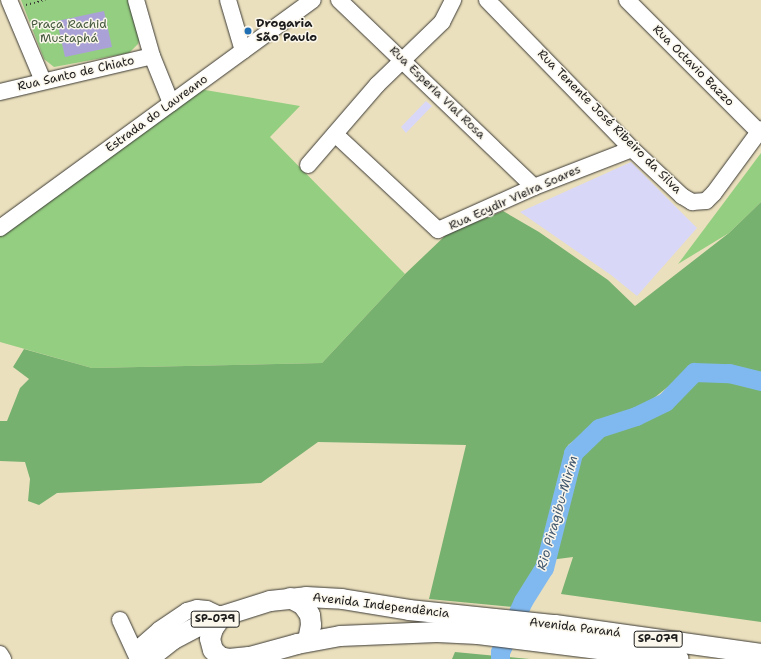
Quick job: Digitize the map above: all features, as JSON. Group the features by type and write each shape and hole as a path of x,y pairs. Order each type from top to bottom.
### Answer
{"main road":[{"name":"Avenida Independência","path":"140,656 222,616 256,605 290,598 342,599 409,610 481,626"},
{"path":"290,598 303,605 310,615 311,625 308,641"},
{"name":"Avenida Independência","path":"222,616 213,629 210,639 213,650 220,657 229,659 246,658 308,641 340,636 437,632 481,626"},
{"name":"Avenida Paraná","path":"481,626 555,625 761,654"},
{"name":"Avenida Paraná","path":"481,626 536,641 678,659"}],"street":[{"path":"9,0 43,81"},
{"path":"136,0 152,56 171,103"},
{"path":"228,0 243,51"},
{"name":"Estrada do Laureano","path":"0,228 313,0"},
{"name":"Rua Esperia Vial Rosa","path":"338,0 534,187"},
{"path":"308,165 377,85 442,22 453,0"},
{"name":"Rua Tenente José Ribeiro da Silva","path":"487,0 632,149 682,196 698,203 706,201 714,193 760,131"},
{"name":"Rua Octavio Bazzo","path":"627,0 760,131"},
{"name":"Rua Santo de Chiato","path":"0,92 152,56"},
{"name":"Rua Ecydir Vieira Soares","path":"336,134 438,230 534,187 632,149"},
{"path":"120,620 140,656"}],"path":[{"path":"24,6 45,0"}],"shaded area":[{"path":"426,101 432,106 406,133 401,127"},
{"path":"631,162 697,228 637,296 611,275 520,212"}],"green space":[{"name":"Praça Rachid Mustaphá","path":"21,0 129,0 140,37 138,44 129,53 54,67 44,59"},
{"path":"199,89 300,106 270,137 405,274 322,363 92,368 0,342 0,234"},
{"path":"761,153 761,202 729,233 678,264"},
{"path":"761,202 761,372 695,365 649,402 595,425 568,445 537,564 513,607 429,599 466,445 318,442 261,483 57,493 39,505 28,501 30,479 25,462 0,461 0,421 7,421 20,388 29,379 13,367 24,349 92,368 322,363 405,274 447,234 503,211 539,232 608,280 635,306 729,233"},
{"path":"695,380 731,383 761,390 761,622 561,594 573,557 550,560 567,494 581,455 603,434 666,412"},
{"path":"455,652 530,659 452,659"}],"building":[{"path":"104,11 112,47 65,57 57,21"}],"waterway":[{"name":"Rio Piragibu-Mirim","path":"500,659 500,652 523,601 544,568 573,453 599,428 636,416 665,402 694,372 729,373 761,381"}],"place":[{"name":"Drogaria São Paulo","path":"248,31"}]}
